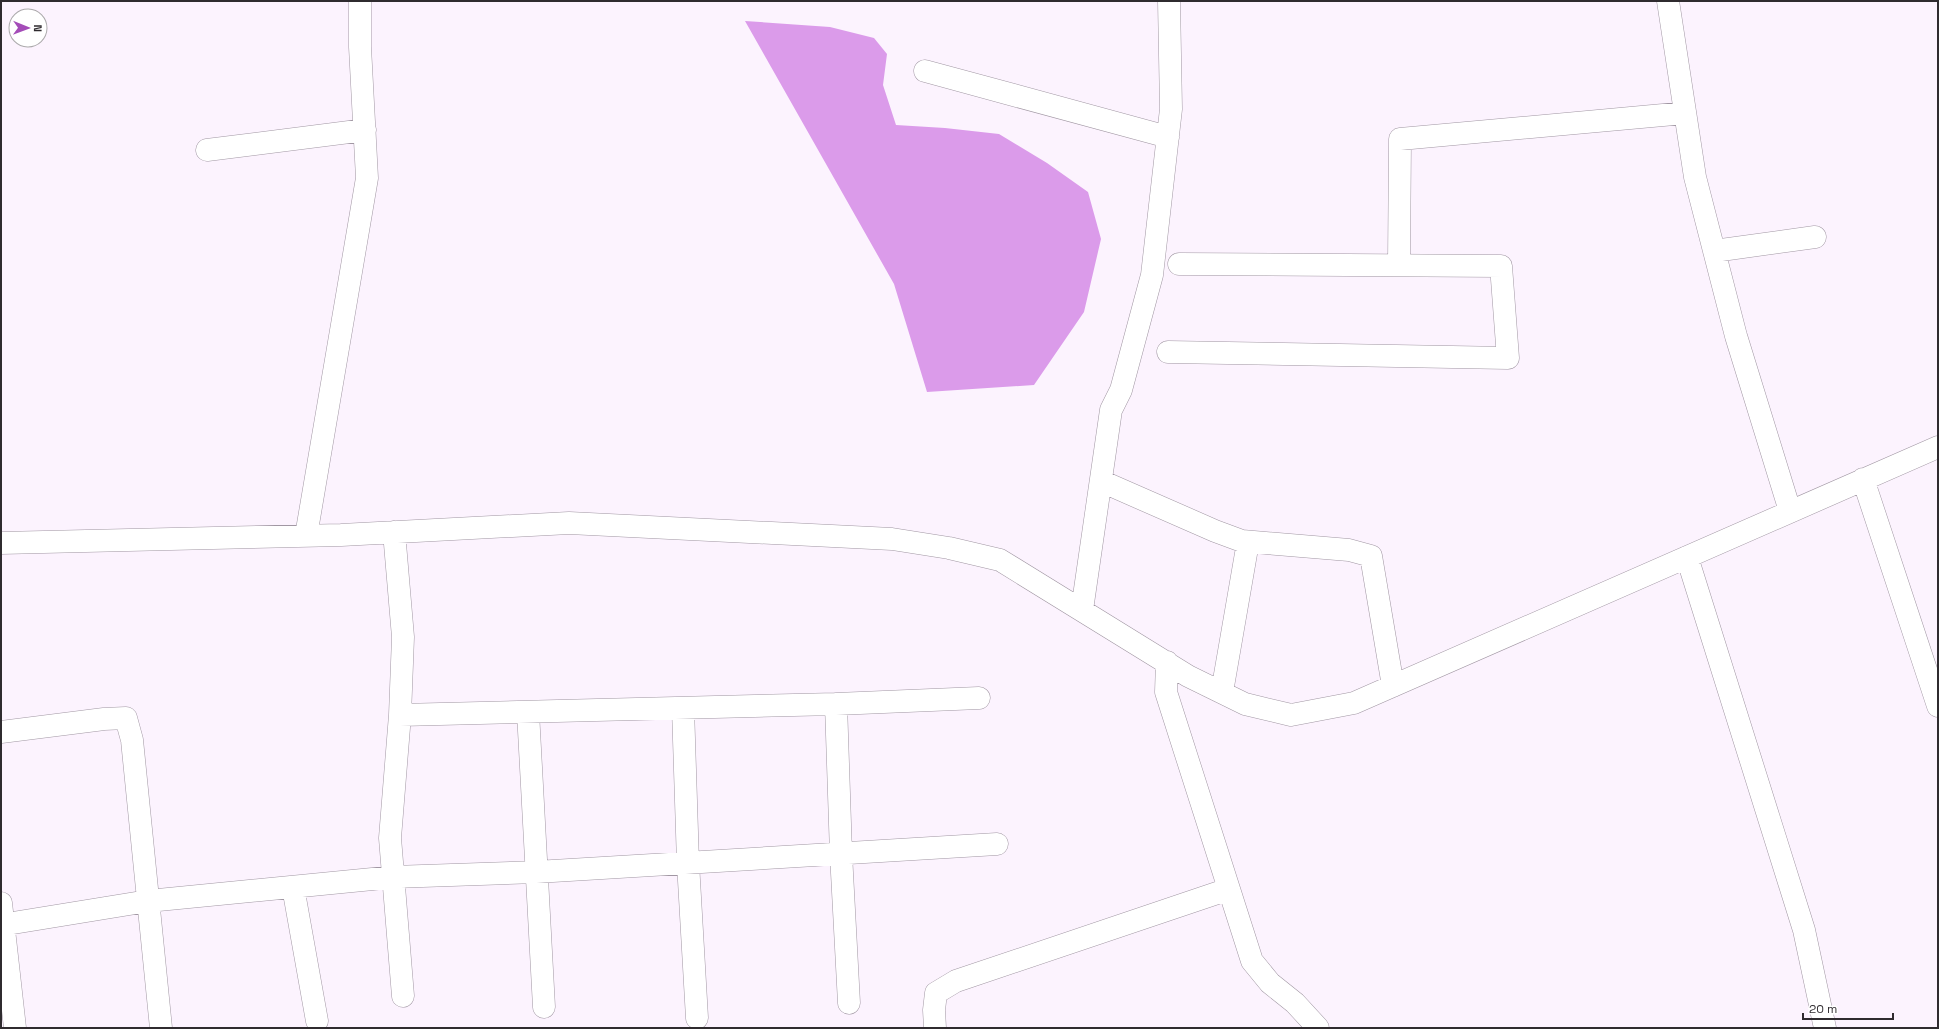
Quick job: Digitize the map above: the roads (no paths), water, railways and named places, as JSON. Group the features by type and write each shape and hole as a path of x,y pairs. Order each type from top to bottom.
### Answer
{"street":[{"path":"306,536 367,178 360,48 360,1"},
{"path":"1082,610 1111,410 1121,390 1152,275 1171,109 1169,1"},
{"path":"1668,1 1695,177 1736,336 1790,511"},
{"path":"925,71 1168,137"},
{"path":"1399,265 1400,140 1685,113"},
{"path":"207,150 365,130"},
{"path":"1714,252 1814,237"},
{"path":"1168,352 1508,358 1501,266 1179,264"},
{"path":"1,543 306,536 569,523 892,539 949,548 1000,560 1167,662 1222,692 1245,704 1291,715 1354,703 1938,447"},
{"path":"1863,479 1938,706"},
{"path":"1101,481 1214,531 1248,542 1349,550 1370,556 1393,686"},
{"path":"394,532 403,637 400,715 390,838 403,996"},
{"path":"1222,692 1248,542"},
{"path":"1687,557 1804,930 1825,1028"},
{"path":"1167,662 1166,692 1252,961 1270,983 1295,1003 1318,1028"},
{"path":"400,715 836,704 979,698"},
{"path":"836,704 840,854 849,1003"},
{"path":"683,708 688,863 697,1018"},
{"path":"528,712 544,1007"},
{"path":"1,732 104,719 126,718 132,740 161,1028"},
{"path":"2,925 148,901 393,877 536,872 997,844"},
{"path":"293,887 317,1021"},
{"path":"935,1028 934,1010 936,992 956,980 1229,889"},
{"path":"1,903 2,925 15,1028"}]}
